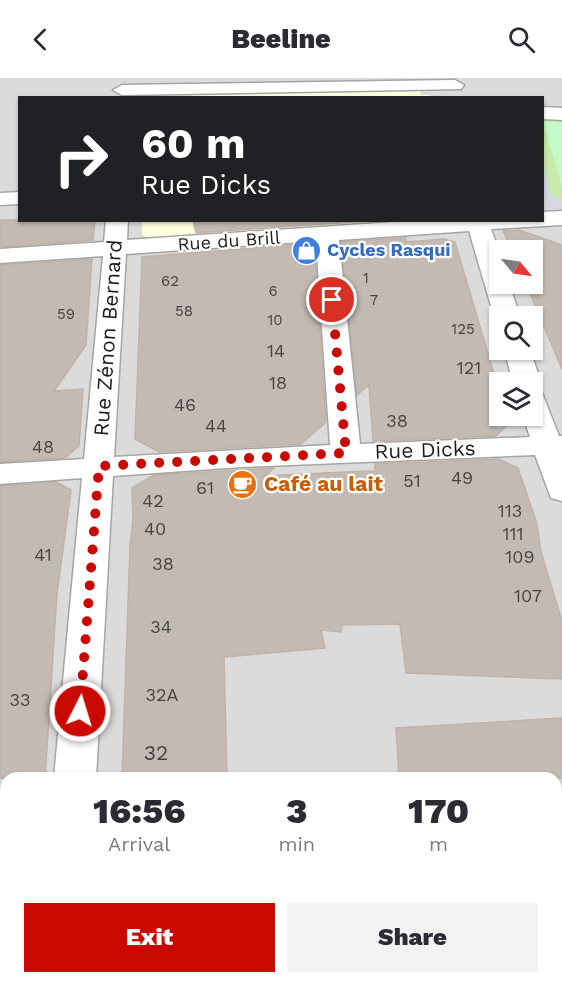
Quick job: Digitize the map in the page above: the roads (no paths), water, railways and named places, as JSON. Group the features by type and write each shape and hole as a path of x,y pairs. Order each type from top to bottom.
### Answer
{"street":[{"path":"122,89 455,87"},
{"path":"544,113 562,114"},
{"path":"0,199 18,198"},
{"path":"544,219 562,218"},
{"name":"Rue Zénon Bernard","path":"75,772 117,222"},
{"name":"Rue du Brill","path":"0,256 495,222"},
{"path":"477,223 504,306"},
{"path":"327,235 346,453"},
{"path":"543,421 555,445 562,491"},
{"name":"Rue Dicks","path":"0,474 99,466 346,453 555,445"}],"place":[{"name":"Cycles Rasqui","path":"306,250"},
{"name":"Café au lait","path":"243,484"}]}
